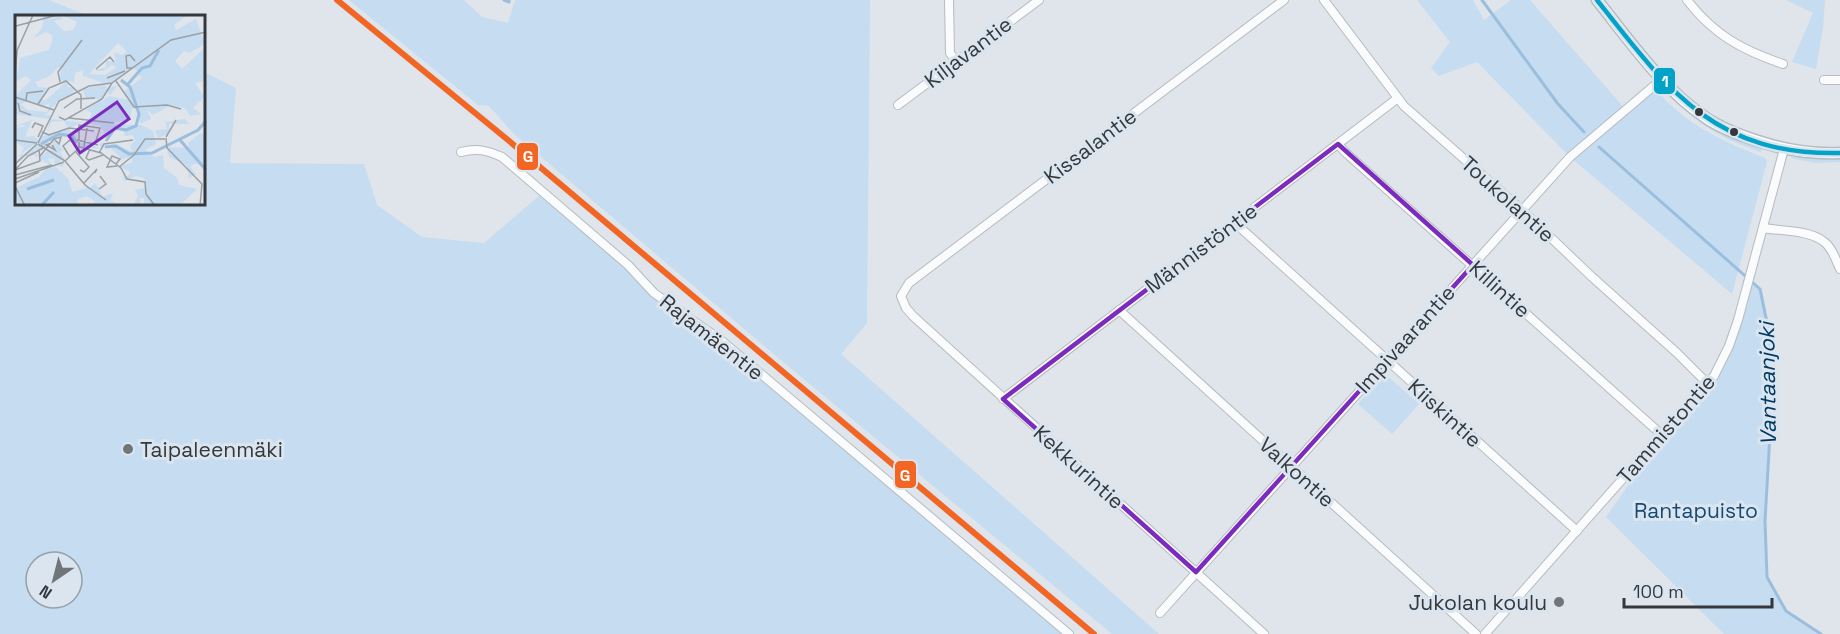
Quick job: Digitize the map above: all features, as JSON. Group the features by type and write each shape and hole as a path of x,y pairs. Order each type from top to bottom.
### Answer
{"street":[{"path":"949,0 950,53 956,62"},
{"name":"Kiljavantie","path":"898,105 1038,0"},
{"name":"Kissalantie","path":"901,296 909,283 1284,0"},
{"name":"Toukolantie","path":"1324,0 1404,106 1522,210 1591,276 1677,352 1708,384"},
{"path":"1597,0 1662,79 1686,103 1709,120 1747,138 1784,149 1811,153 1840,153"},
{"path":"1687,0 1710,25 1731,42 1750,53 1783,64"},
{"name":"Impivaarantie","path":"1160,613 1385,360 1570,157 1662,79"},
{"path":"1824,80 1840,80"},
{"name":"Männistöntie","path":"1003,399 1398,98"},
{"name":"Killintie","path":"1338,144 1662,435"},
{"name":"Rajamäentie","path":"460,152 474,148 486,149 502,157 628,265 654,292 722,341 1070,634"},
{"name":"Tammistontie","path":"1485,634 1708,384 1729,346 1748,285 1784,149"},
{"name":"Kiiskintie","path":"1234,223 1577,531"},
{"path":"1763,228 1810,235 1823,240 1830,248 1840,269"},
{"name":"Kekkurintie","path":"901,296 912,316 1264,634"},
{"name":"Valkontie","path":"1119,310 1476,634"}],"highlighted area":[{"path":"1338,144 1473,265 1196,572 1003,399"}],"green space":[{"path":"0,0 49,0 86,15 15,15 15,206 206,206 206,73 236,88 230,163 364,164 377,205 422,237 484,243 539,196 628,265 1069,634 0,634"},
{"path":"349,0 464,0 482,17 508,23 515,0 870,0 867,323 841,354 1159,634 1112,634 788,366 514,134 489,106 478,105"},
{"path":"1417,0 1473,0 1484,20 1511,0 1530,0 1626,110 1653,87 1678,112 1704,130 1765,158 1767,162 1732,294 1570,157 1477,62 1439,76 1431,68 1450,42"},
{"path":"1786,0 1825,0 1816,69 1792,62 1813,13"},
{"path":"1698,122 1763,148 1760,152 1729,140"},
{"path":"1796,155 1840,158 1840,162 1816,163 1791,158"},
{"name":"Rantapuisto","path":"1743,279 1760,289 1770,337 1770,434 1765,521 1767,577 1786,612 1821,634 1724,634 1606,517 1656,446 1714,381 1738,320"},
{"path":"1385,374 1419,404 1392,434 1358,404"}],"waterway":[{"path":"504,0 509,2 509,0"},
{"name":"Vantaanjoki","path":"1482,0 1558,104 1584,132"},
{"name":"Vantaanjoki","path":"1599,147 1760,289 1770,337 1770,434 1765,521 1767,577 1786,611 1821,634"}],"transit line":[{"name":"G","path":"337,0 508,140 1094,634"},
{"name":"1","path":"1597,0 1647,62 1698,111 1727,129 1759,143 1797,151 1840,153"}],"place":[{"name":"Taipaleenmäki","path":"128,449"},
{"name":"Jukolan koulu","path":"1559,602"}]}
